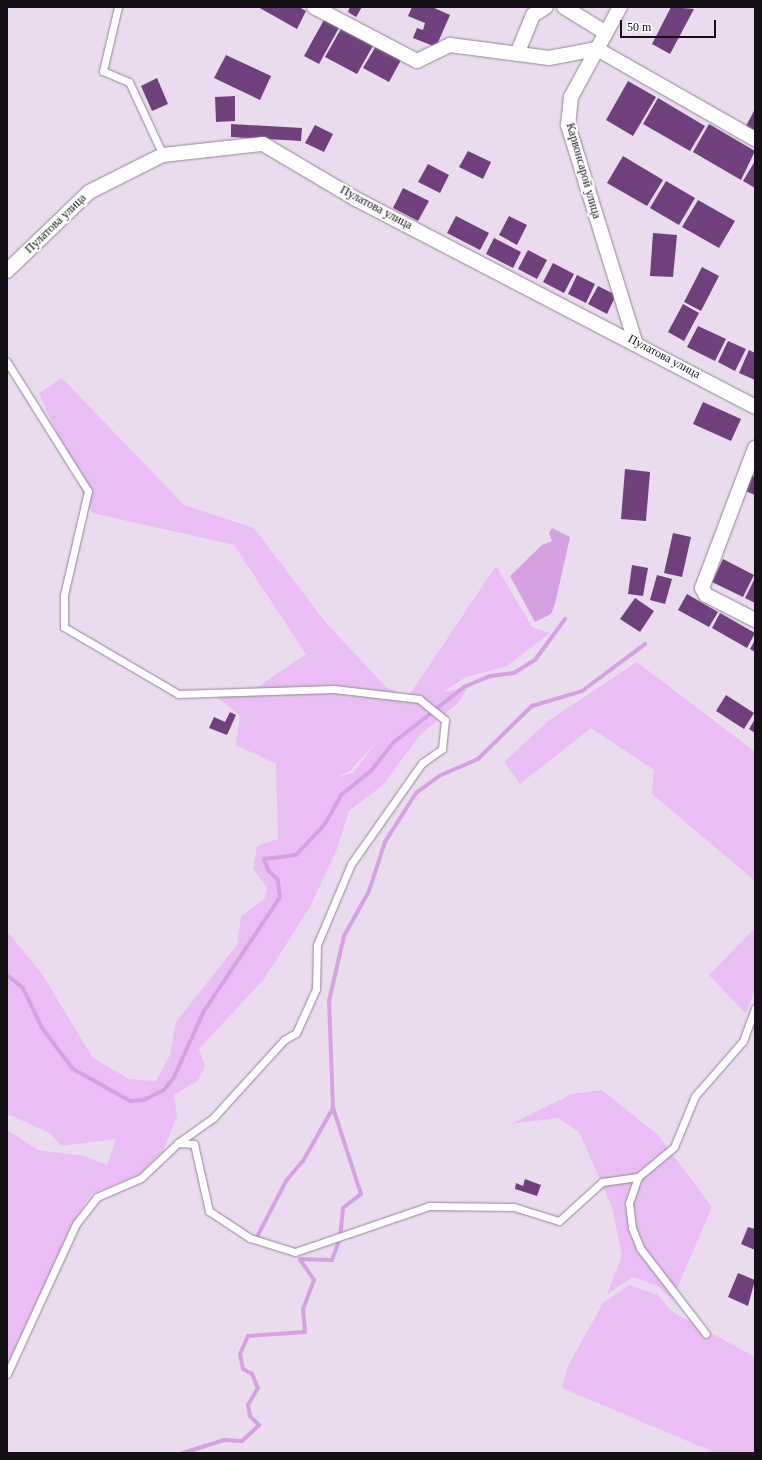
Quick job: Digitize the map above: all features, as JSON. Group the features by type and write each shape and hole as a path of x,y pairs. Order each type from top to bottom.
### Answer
{"street":[{"path":"314,7 417,61 450,45 549,58 597,49 755,139"},
{"path":"517,54 533,15 546,7"},
{"path":"564,7 606,33"},
{"name":"Карвонсарой улица","path":"620,7 572,97 568,125 635,342"},
{"name":"Пулатова улица","path":"7,271 89,192 163,155 263,144 356,199 635,342 755,407"},
{"path":"755,448 702,588 706,595 755,620"}],"lane":[{"path":"118,7 104,71 129,82 163,155"},
{"path":"7,362 88,492 64,595 64,627 178,694 334,689 419,699 445,720 442,749 422,763 351,864 317,945 316,989 296,1034 284,1040 213,1118 178,1143 141,1178 97,1197 76,1224 7,1374"},
{"path":"706,1334 640,1248 632,1228 629,1204 638,1177 674,1147 695,1096 743,1041 755,1008"},
{"path":"178,1143 194,1144 209,1211 250,1238 295,1252 429,1206 514,1207 559,1221 602,1182 638,1177"}],"shaded area":[{"path":"62,378 184,505 254,528 326,623 386,687 408,697 496,566 532,627 550,633 507,666 466,677 443,692 468,687 457,704 420,735 383,785 349,811 337,849 310,907 264,979 199,1049 205,1066 197,1081 174,1095 177,1116 163,1151 137,1176 91,1194 69,1231 7,1368 7,1130 38,1150 84,1156 107,1165 116,1139 61,1146 50,1133 7,1114 7,931 42,974 93,1058 129,1079 156,1081 170,1055 176,1022 237,945 241,916 265,899 267,888 253,869 257,846 278,839 276,764 236,745 240,716 216,696 250,692 306,654 234,545 92,513 39,393","holes":["377,741 353,773 337,777 350,771"]},
{"path":"552,528 570,537 555,604 551,614 535,622 510,576 542,545 552,541 549,533"},
{"path":"637,662 755,752 755,881 652,794 654,770 591,728 520,784 504,762 548,721"},
{"path":"755,928 755,989 746,1014 709,975"},
{"path":"602,1090 658,1135 712,1207 672,1300 659,1287 633,1277 607,1294 622,1256 612,1207 579,1132 558,1118 511,1124 572,1094"},
{"path":"629,1285 658,1295 671,1311 755,1357 755,1453 716,1453 562,1388 568,1366 603,1303"}],"building":[{"path":"258,7 299,7 306,11 297,29"},
{"path":"350,7 362,7 356,17 348,12"},
{"path":"412,7 432,7 450,15 436,47 413,38 417,28 423,30 425,23 408,16"},
{"path":"671,7 694,9 670,54 652,44"},
{"path":"325,18 340,26 319,64 304,56"},
{"path":"342,27 374,44 357,74 325,57"},
{"path":"376,46 401,60 389,82 363,68"},
{"path":"226,55 271,76 260,100 214,78"},
{"path":"157,78 168,104 152,111 141,86"},
{"path":"628,81 656,97 633,136 606,120"},
{"path":"235,96 235,121 216,122 215,97"},
{"path":"658,98 705,126 690,151 643,124"},
{"path":"755,109 755,131 746,126"},
{"path":"231,124 302,128 301,141 231,137"},
{"path":"709,124 755,151 741,180 693,152"},
{"path":"315,125 333,134 324,152 305,143"},
{"path":"468,151 491,162 483,179 459,167"},
{"path":"623,156 663,180 647,206 607,183"},
{"path":"755,161 755,188 743,181"},
{"path":"428,164 449,175 440,193 418,182"},
{"path":"666,181 695,198 679,225 650,208"},
{"path":"403,188 429,201 418,221 393,208"},
{"path":"698,200 735,221 719,248 682,227"},
{"path":"456,216 489,233 480,250 447,233"},
{"path":"509,216 527,225 517,245 499,235"},
{"path":"653,233 677,235 673,277 650,276"},
{"path":"494,238 521,252 513,268 486,254"},
{"path":"528,250 547,260 537,279 518,269"},
{"path":"553,263 574,274 564,293 543,282"},
{"path":"702,267 719,276 701,311 684,302"},
{"path":"577,275 595,284 586,303 568,294"},
{"path":"598,286 616,295 607,314 588,304"},
{"path":"683,304 699,313 684,341 668,332"},
{"path":"698,326 726,339 715,361 687,347"},
{"path":"728,341 746,349 735,371 718,362"},
{"path":"749,350 755,353 755,380 739,373"},
{"path":"703,402 741,419 731,441 693,424"},
{"path":"625,469 650,472 646,521 621,519"},
{"path":"750,475 755,477 755,495 743,490"},
{"path":"673,533 691,537 682,577 664,573"},
{"path":"723,559 754,575 743,597 712,582"},
{"path":"632,565 648,568 643,596 628,594"},
{"path":"657,575 672,579 665,604 650,600"},
{"path":"755,578 755,603 745,598"},
{"path":"687,594 718,612 709,627 678,610"},
{"path":"635,598 654,611 640,632 620,619"},
{"path":"720,613 755,633 747,648 712,628"},
{"path":"755,640 755,652 750,649"},
{"path":"726,695 754,713 744,729 716,711"},
{"path":"230,712 236,715 227,735 209,728 214,717 225,722"},
{"path":"755,719 755,733 749,729"},
{"path":"525,1179 541,1185 537,1196 515,1189 516,1183 523,1186"},
{"path":"748,1227 755,1229 755,1250 741,1244"},
{"path":"738,1273 755,1280 748,1306 728,1297"}],"waterway":[{"path":"7,975 23,988 42,1028 73,1069 130,1101 144,1100 164,1090 174,1077 204,1011 280,897 278,880 268,870 264,859 296,855 325,824 341,795 371,771 393,743 464,687 490,676 514,673 535,660 565,619"},
{"path":"183,1453 224,1440 242,1441 259,1425 250,1416 248,1405 258,1388 252,1374 243,1369 240,1354 248,1336 305,1332 303,1309 314,1280 300,1259 332,1260 340,1238 343,1208 361,1194 333,1108 329,1001 344,936 369,891 385,842 416,793 439,776 478,759 532,706 582,691 645,644"},
{"path":"258,1235 286,1181 303,1161 333,1108"}]}
